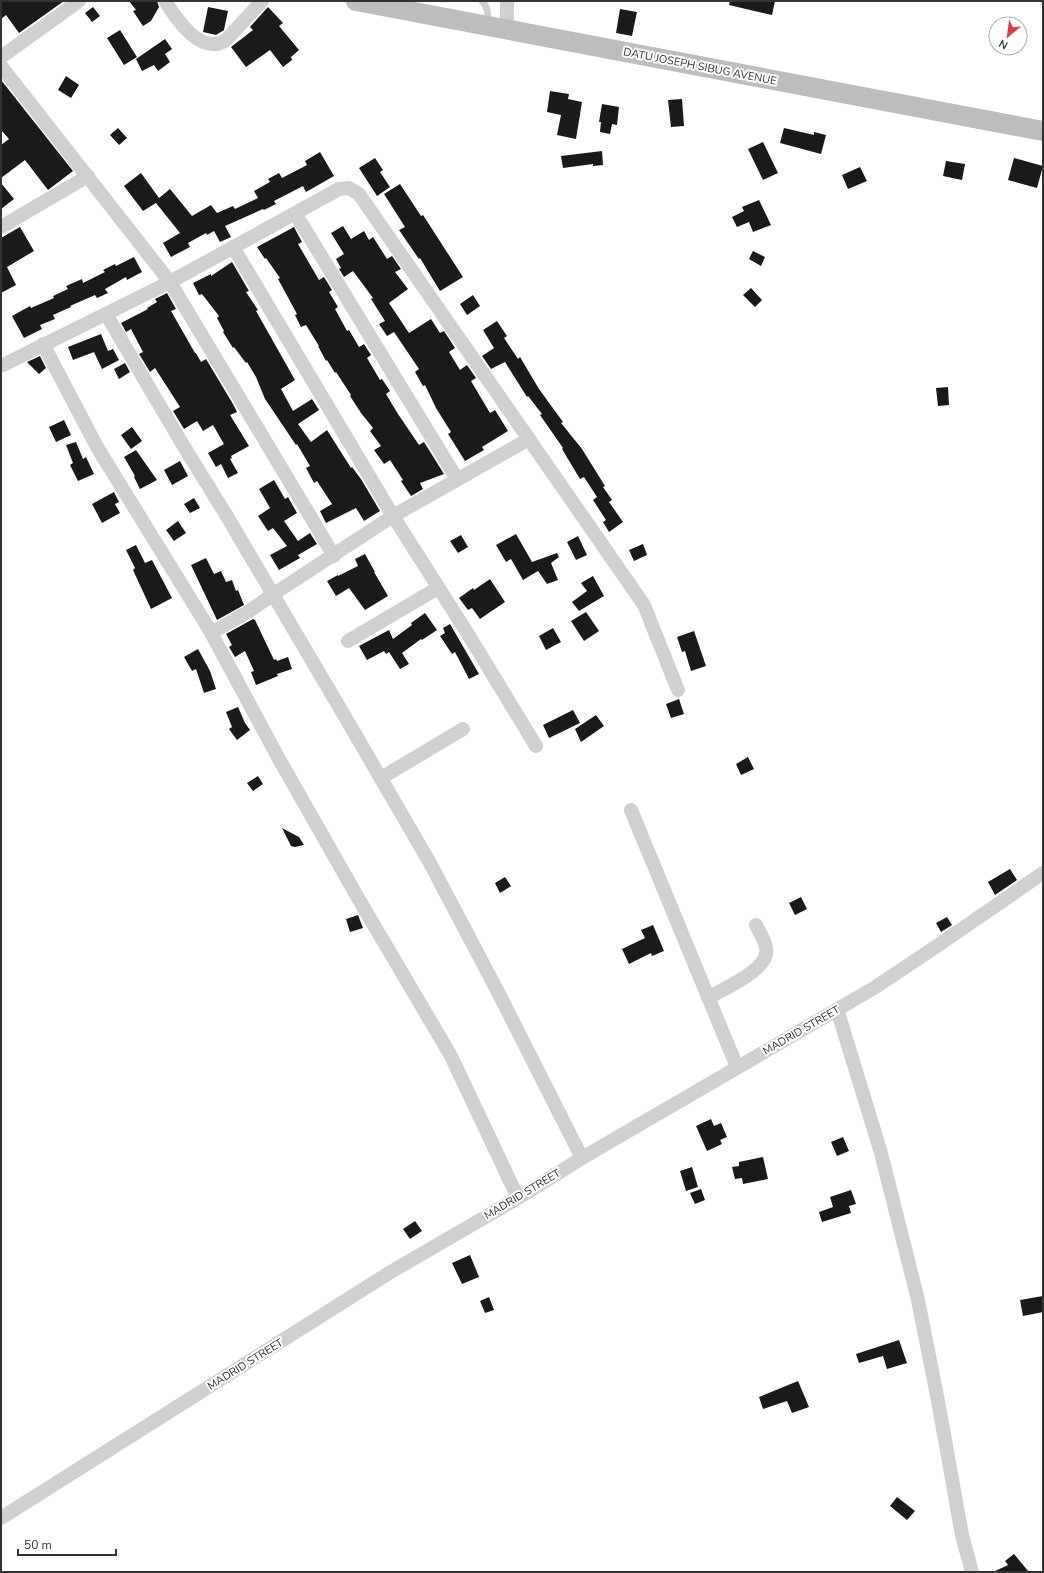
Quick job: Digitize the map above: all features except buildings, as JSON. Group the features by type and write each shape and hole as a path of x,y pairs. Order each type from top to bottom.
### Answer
{"main road":[{"name":"DATU JOSEPH SIBUG AVENUE","path":"356,1 427,11 487,26 1043,131"}],"street":[{"path":"1,57 79,1"},
{"path":"165,1 191,34 203,42 213,45 219,44 226,40 262,1"},
{"path":"507,1 507,29"},
{"path":"1,66 170,282 334,556"},
{"path":"1,227 88,176"},
{"path":"3,365 170,282 339,189 349,188 359,194 644,605 678,690"},
{"path":"295,213 457,479"},
{"path":"233,248 393,516 468,634 536,746"},
{"path":"106,314 182,446 228,518 430,863 499,994 582,1158"},
{"path":"43,344 97,447 211,633 298,792 451,1056 518,1198"},
{"path":"211,633 248,612 393,516 529,439"},
{"path":"348,642 438,588"},
{"path":"381,778 463,729"},
{"path":"631,810 736,1067"},
{"name":"MADRID STREET","path":"1,1518 389,1273 518,1198 582,1158 736,1067 874,988 1043,873"},
{"path":"708,998 750,974 763,962 766,956 767,948 756,925"},
{"path":"837,1009 881,1153 918,1300 962,1535 972,1572"}],"lane":[{"path":"482,1 488,12 487,26"}]}
